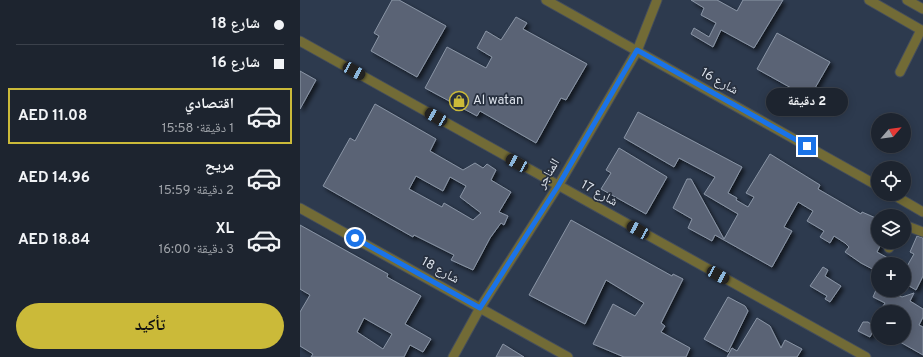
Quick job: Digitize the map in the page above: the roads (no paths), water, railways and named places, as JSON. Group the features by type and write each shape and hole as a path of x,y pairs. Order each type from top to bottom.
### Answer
{"street":[{"name":"شارع 16","path":"546,0 871,182"},
{"name":"المناجر","path":"453,357 480,308 558,186 637,50 657,0"},
{"path":"869,0 922,30 900,72"},
{"path":"907,0 923,9"},
{"name":"شارع 17","path":"300,41 866,357"},
{"path":"904,201 923,212"},
{"name":"شارع 18","path":"300,208 568,357"},
{"path":"911,228 923,232"}],"place":[{"name":"Al watan","path":"459,101"}]}
